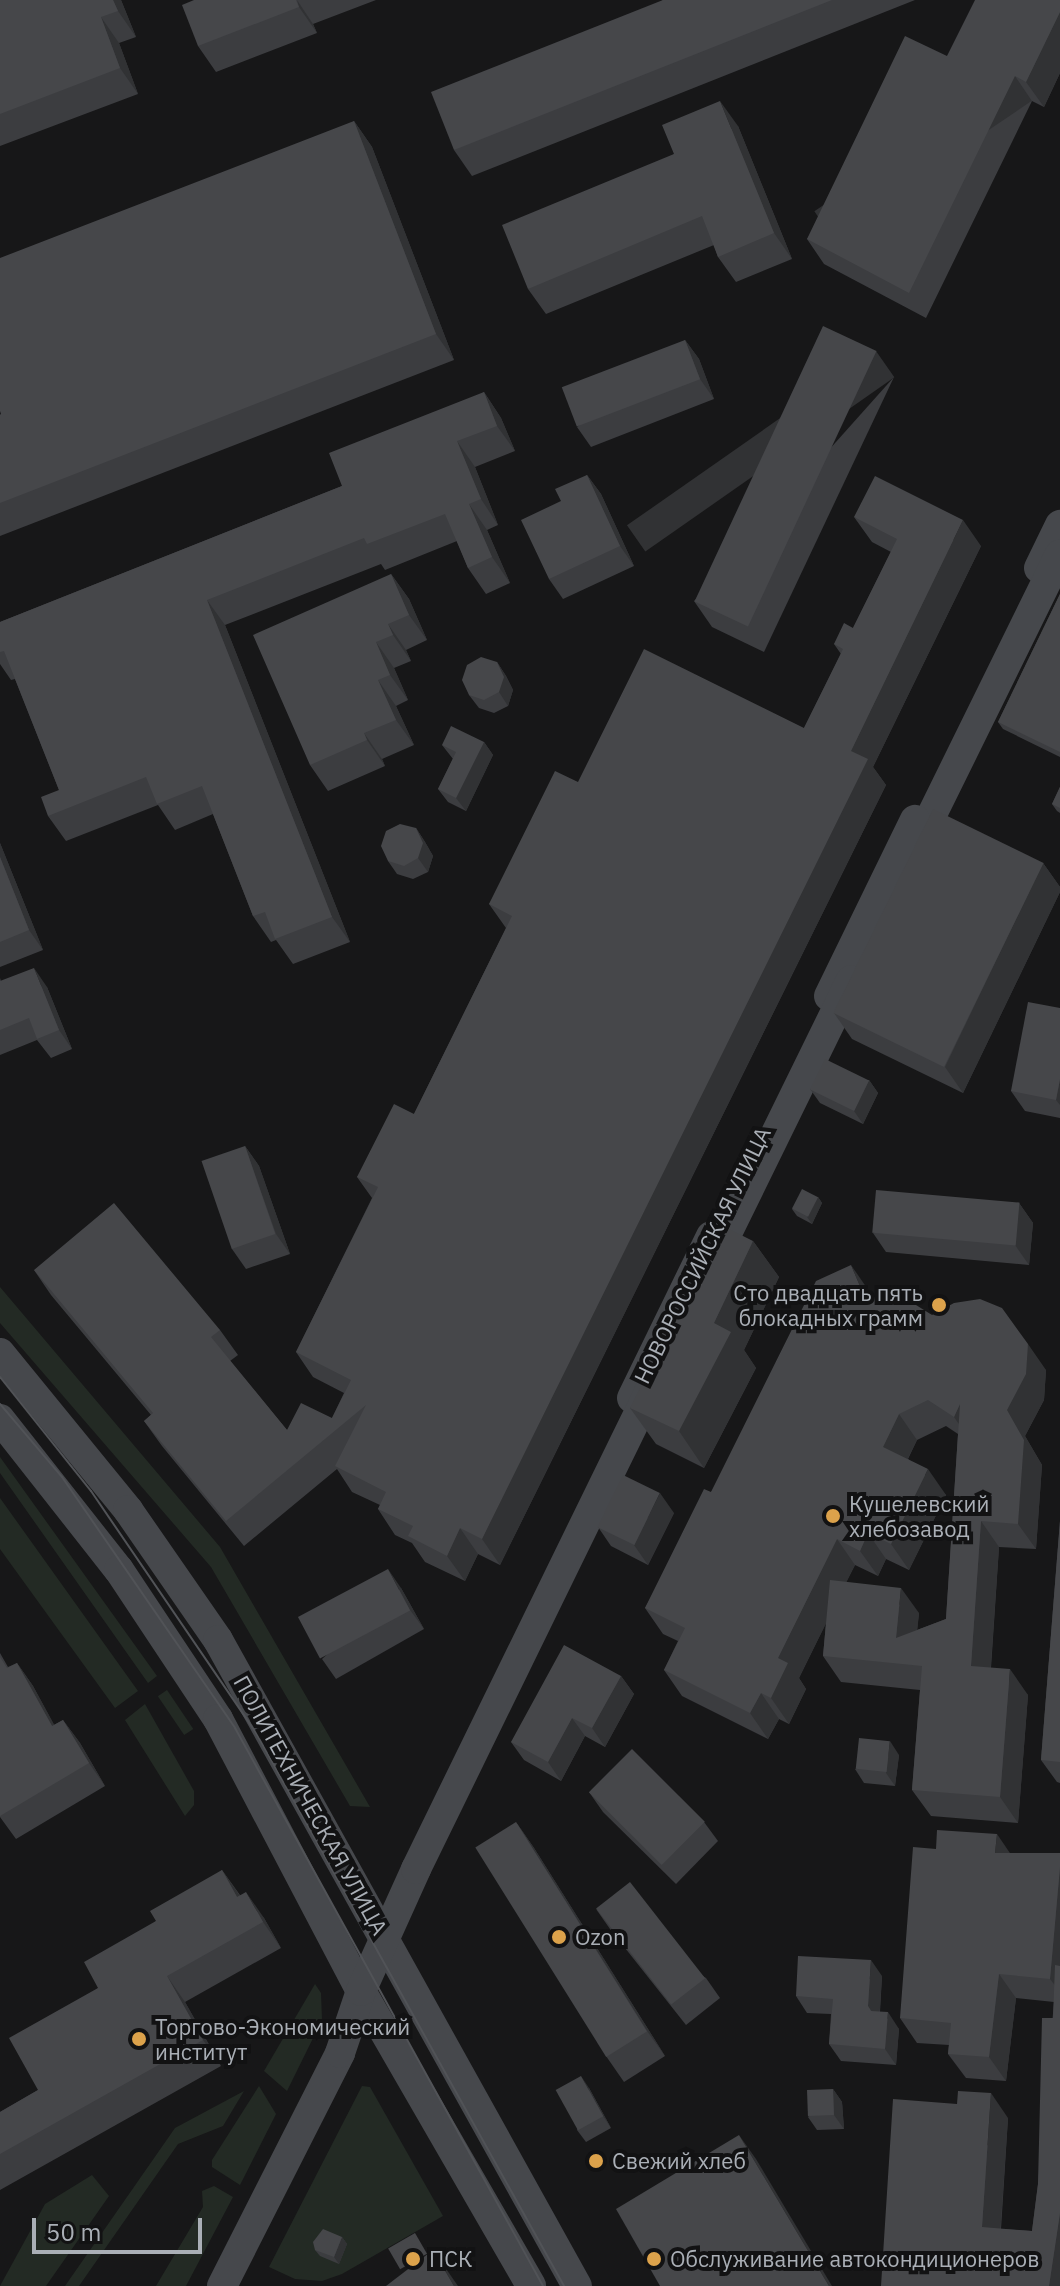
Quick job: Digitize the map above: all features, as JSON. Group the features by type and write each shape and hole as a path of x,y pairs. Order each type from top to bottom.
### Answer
{"main road":[{"name":"НОВОРОССИЙСКАЯ УЛИЦА","path":"222,2286 340,2053 380,1930 1060,525"},
{"name":"НОВОРОССИЙСКАЯ УЛИЦА","path":"380,1930 1060,554"},
{"name":"ПОЛИТЕХНИЧЕСКАЯ УЛИЦА","path":"0,1353 128,1510 218,1640 577,2286"},
{"name":"ПОЛИТЕХНИЧЕСКАЯ УЛИЦА","path":"0,1419 119,1570 218,1719 361,1991 531,2286"}],"shaded area":[{"path":"0,1287 220,1547 370,1807 350,1806 211,1567 0,1323"},
{"path":"0,1457 157,1676 148,1683 0,1473"},
{"path":"0,1498 138,1691 115,1708 0,1549"},
{"path":"167,1690 193,1729 184,1735 158,1696"},
{"path":"145,1704 194,1791 194,1805 185,1816 125,1720"},
{"path":"315,1984 321,1993 322,2020 287,2091 264,2071"},
{"path":"259,2086 276,2114 240,2185 212,2167 212,2160"},
{"path":"362,2086 370,2087 443,2216 342,2274 322,2281 295,2279 269,2267"},
{"path":"244,2091 223,2126 178,2144 79,2286 65,2286 175,2128"},
{"path":"92,2175 109,2196 46,2286 0,2286 45,2204"},
{"path":"214,2186 233,2197 186,2286 156,2286 203,2207 202,2191"}],"building":[{"path":"0,0 113,0 118,11 101,17 120,68 0,114"},
{"path":"194,0 296,0 299,7 198,46 182,5"},
{"path":"663,0 832,0 454,150 431,92"},
{"path":"975,0 1060,0 1060,12 1026,82 1015,76 909,293 807,239 905,36 947,56"},
{"path":"720,101 774,233 718,257 702,216 528,289 502,225 674,154 662,125"},
{"path":"354,121 436,334 0,503 0,258"},
{"path":"823,326 876,351 748,626 695,602"},
{"path":"685,340 700,379 577,427 562,387"},
{"path":"484,392 497,426 457,441 481,499 469,504 492,557 468,568 445,514 367,544 364,538 207,600 332,917 275,939 265,912 253,916 202,786 157,804 146,777 48,816 41,797 59,790 4,651 0,652 0,622 342,486 329,453"},
{"path":"587,475 620,546 549,579 521,520 561,501 555,489"},
{"path":"875,476 963,520 851,751 868,759 482,1539 460,1528 447,1556 408,1536 413,1526 378,1509 386,1492 335,1466 366,1405 226,1521 144,1421 153,1413 34,1270 114,1203 220,1330 211,1337 287,1430 301,1403 332,1418 351,1380 296,1352 378,1187 357,1177 394,1104 414,1114 512,916 489,904 555,771 578,782 644,649 804,728 843,649 834,644 844,623 853,628 897,539 854,517"},
{"path":"391,574 409,615 388,624 393,635 376,642 390,675 378,680 396,720 364,733 367,740 310,765 253,635"},
{"path":"1060,594 1060,752 998,722"},
{"path":"481,657 497,662 504,677 499,692 484,700 469,695 462,680 467,665"},
{"path":"451,726 484,742 456,798 438,789 456,752 442,745"},
{"path":"1060,787 1060,808 1052,804"},
{"path":"933,809 1044,863 944,1067 833,1013"},
{"path":"400,824 416,828 423,843 418,858 404,866 388,861 381,846 386,831"},
{"path":"0,857 29,930 0,942"},
{"path":"34,968 59,1030 37,1039 29,1018 0,1030 0,981"},
{"path":"1028,1002 1060,1008 1060,1079 1056,1100 1011,1091"},
{"path":"825,1059 869,1080 854,1111 810,1090"},
{"path":"245,1146 275,1234 232,1249 202,1161"},
{"path":"802,1189 818,1197 808,1217 792,1209"},
{"path":"876,1190 1019,1203 1016,1245 872,1233"},
{"path":"723,1226 753,1241 714,1323 731,1332 679,1431 630,1408"},
{"name":"Кушелевский хлебозавод","path":"851,1265 865,1298 900,1295 932,1315 954,1303 980,1299 1002,1308 1028,1344 1026,1374 1007,1410 1024,1440 1018,1524 981,1521 971,1666 1010,1669 1000,1797 912,1790 922,1666 823,1656 830,1580 901,1588 896,1638 946,1619 960,1404 954,1417 928,1400 899,1414 883,1447 928,1469 891,1544 868,1533 860,1551 837,1539 778,1658 788,1663 771,1698 761,1693 750,1713 664,1670 685,1628 645,1608 704,1489 711,1492 816,1281"},
{"path":"623,1475 660,1493 634,1545 598,1527"},
{"path":"1060,1521 1060,1762 1041,1760"},
{"path":"388,1569 410,1610 320,1658 298,1617"},
{"path":"564,1645 621,1676 592,1728 572,1718 548,1762 511,1742"},
{"path":"0,1657 7,1668 17,1663 52,1726 63,1720 89,1763 0,1816"},
{"path":"859,1738 890,1741 887,1772 856,1769"},
{"path":"632,1749 705,1822 662,1865 589,1792"},
{"path":"516,1822 647,2031 606,2057 475,1847"},
{"path":"937,1830 997,1834 995,1853 1060,1853 1050,1979 999,1974 989,2057 948,2054 951,2023 900,2018 913,1847 936,1849"},
{"path":"222,1870 237,1897 246,1892 263,1922 167,1976 203,2040 0,2154 0,2112 38,2090 9,2038 98,1988 84,1962 156,1921 150,1911"},
{"path":"630,1882 705,1978 671,2005 596,1908"},
{"path":"798,1956 871,1960 868,2006 871,2011 888,2012 885,2049 829,2044 833,1999 796,1996"},
{"path":"1055,1965 1060,1966 1060,2213 1049,2286 881,2286 893,2099 957,2104 958,2091 991,2093 982,2227 1032,2231 1038,2184 1042,2018 1053,2018"},
{"path":"581,2076 603,2116 578,2130 556,2090"},
{"path":"833,2089 834,2115 808,2116 807,2090"},
{"path":"739,2135 829,2286 660,2286 616,2209"},
{"path":"323,2229 342,2237 334,2257 315,2250 313,2242"},
{"name":"ПСК","path":"415,2233 427,2254 400,2269 388,2248"},
{"path":"433,2250 454,2286 386,2286"}],"tram line":[{"path":"0,1377 91,1491 255,1731 564,2286"},
{"path":"0,1404 62,1477 235,1728 543,2286"}],"place":[{"name":"Сто двадцать пять блокадных грамм","path":"939,1305"},
{"name":"Кушелевский хлебозавод","path":"833,1516"},
{"name":"Ozon","path":"559,1937"},
{"name":"Торгово-Экономический институт","path":"139,2039"},
{"name":"Свежий хлеб","path":"596,2161"},
{"name":"ПСК","path":"413,2259"},
{"name":"Обслуживание автокондиционеров","path":"654,2259"}]}
